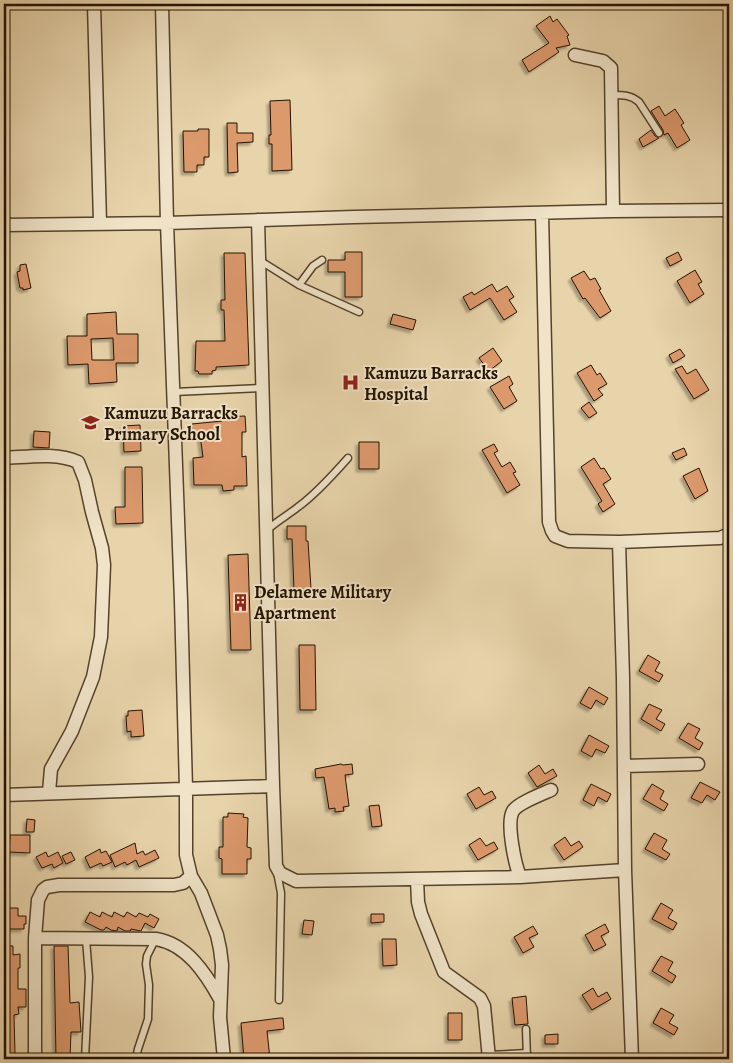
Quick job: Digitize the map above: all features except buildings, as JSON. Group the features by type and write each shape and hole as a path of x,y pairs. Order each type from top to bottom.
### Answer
{"street":[{"path":"94,4 100,223"},
{"path":"162,4 167,223 186,789 186,854 191,876 201,893 217,935 220,949 222,965 220,1017 224,1059"},
{"path":"575,55 603,61 610,68 612,74 613,211"},
{"path":"4,225 729,210"},
{"path":"542,213 550,526 555,536 568,541 619,542 720,538 729,534"},
{"path":"258,220 265,532 276,866 280,873 296,881 520,877 625,870"},
{"path":"4,458 54,456 67,457 78,462 85,480 102,548 104,565 101,637 93,677 72,730 51,769 49,792"},
{"path":"619,542 625,870 632,1059"},
{"path":"624,766 698,764"},
{"path":"4,795 273,786"},
{"path":"520,877 514,857 511,828 513,811 517,807 551,790"},
{"path":"35,1059 35,938 38,900 43,890 47,887 59,885 174,885 183,883 191,876"},
{"path":"417,880 418,902 421,914 444,972 480,998 484,1006 489,1057"},
{"path":"35,938 164,940 194,961 208,977 220,999"}],"lane":[{"path":"612,95 624,95 635,98 640,102 659,133"},
{"path":"259,260 299,285 359,312"},
{"path":"299,285 313,266 322,260"},
{"path":"174,392 262,388"},
{"path":"265,532 276,521 299,507 348,458"},
{"path":"276,866 281,892 278,1000"},
{"path":"85,1059 89,977 86,939"},
{"path":"136,1059 146,1030 149,1013 147,956 156,939"},
{"path":"489,1057 527,1056 526,1030"}],"place":[{"name":"Kamuzu Barracks Hospital","path":"350,383"},
{"name":"Kamuzu Barracks Primary School","path":"90,423"},
{"name":"Delamere Military Apartment","path":"240,602"}]}
